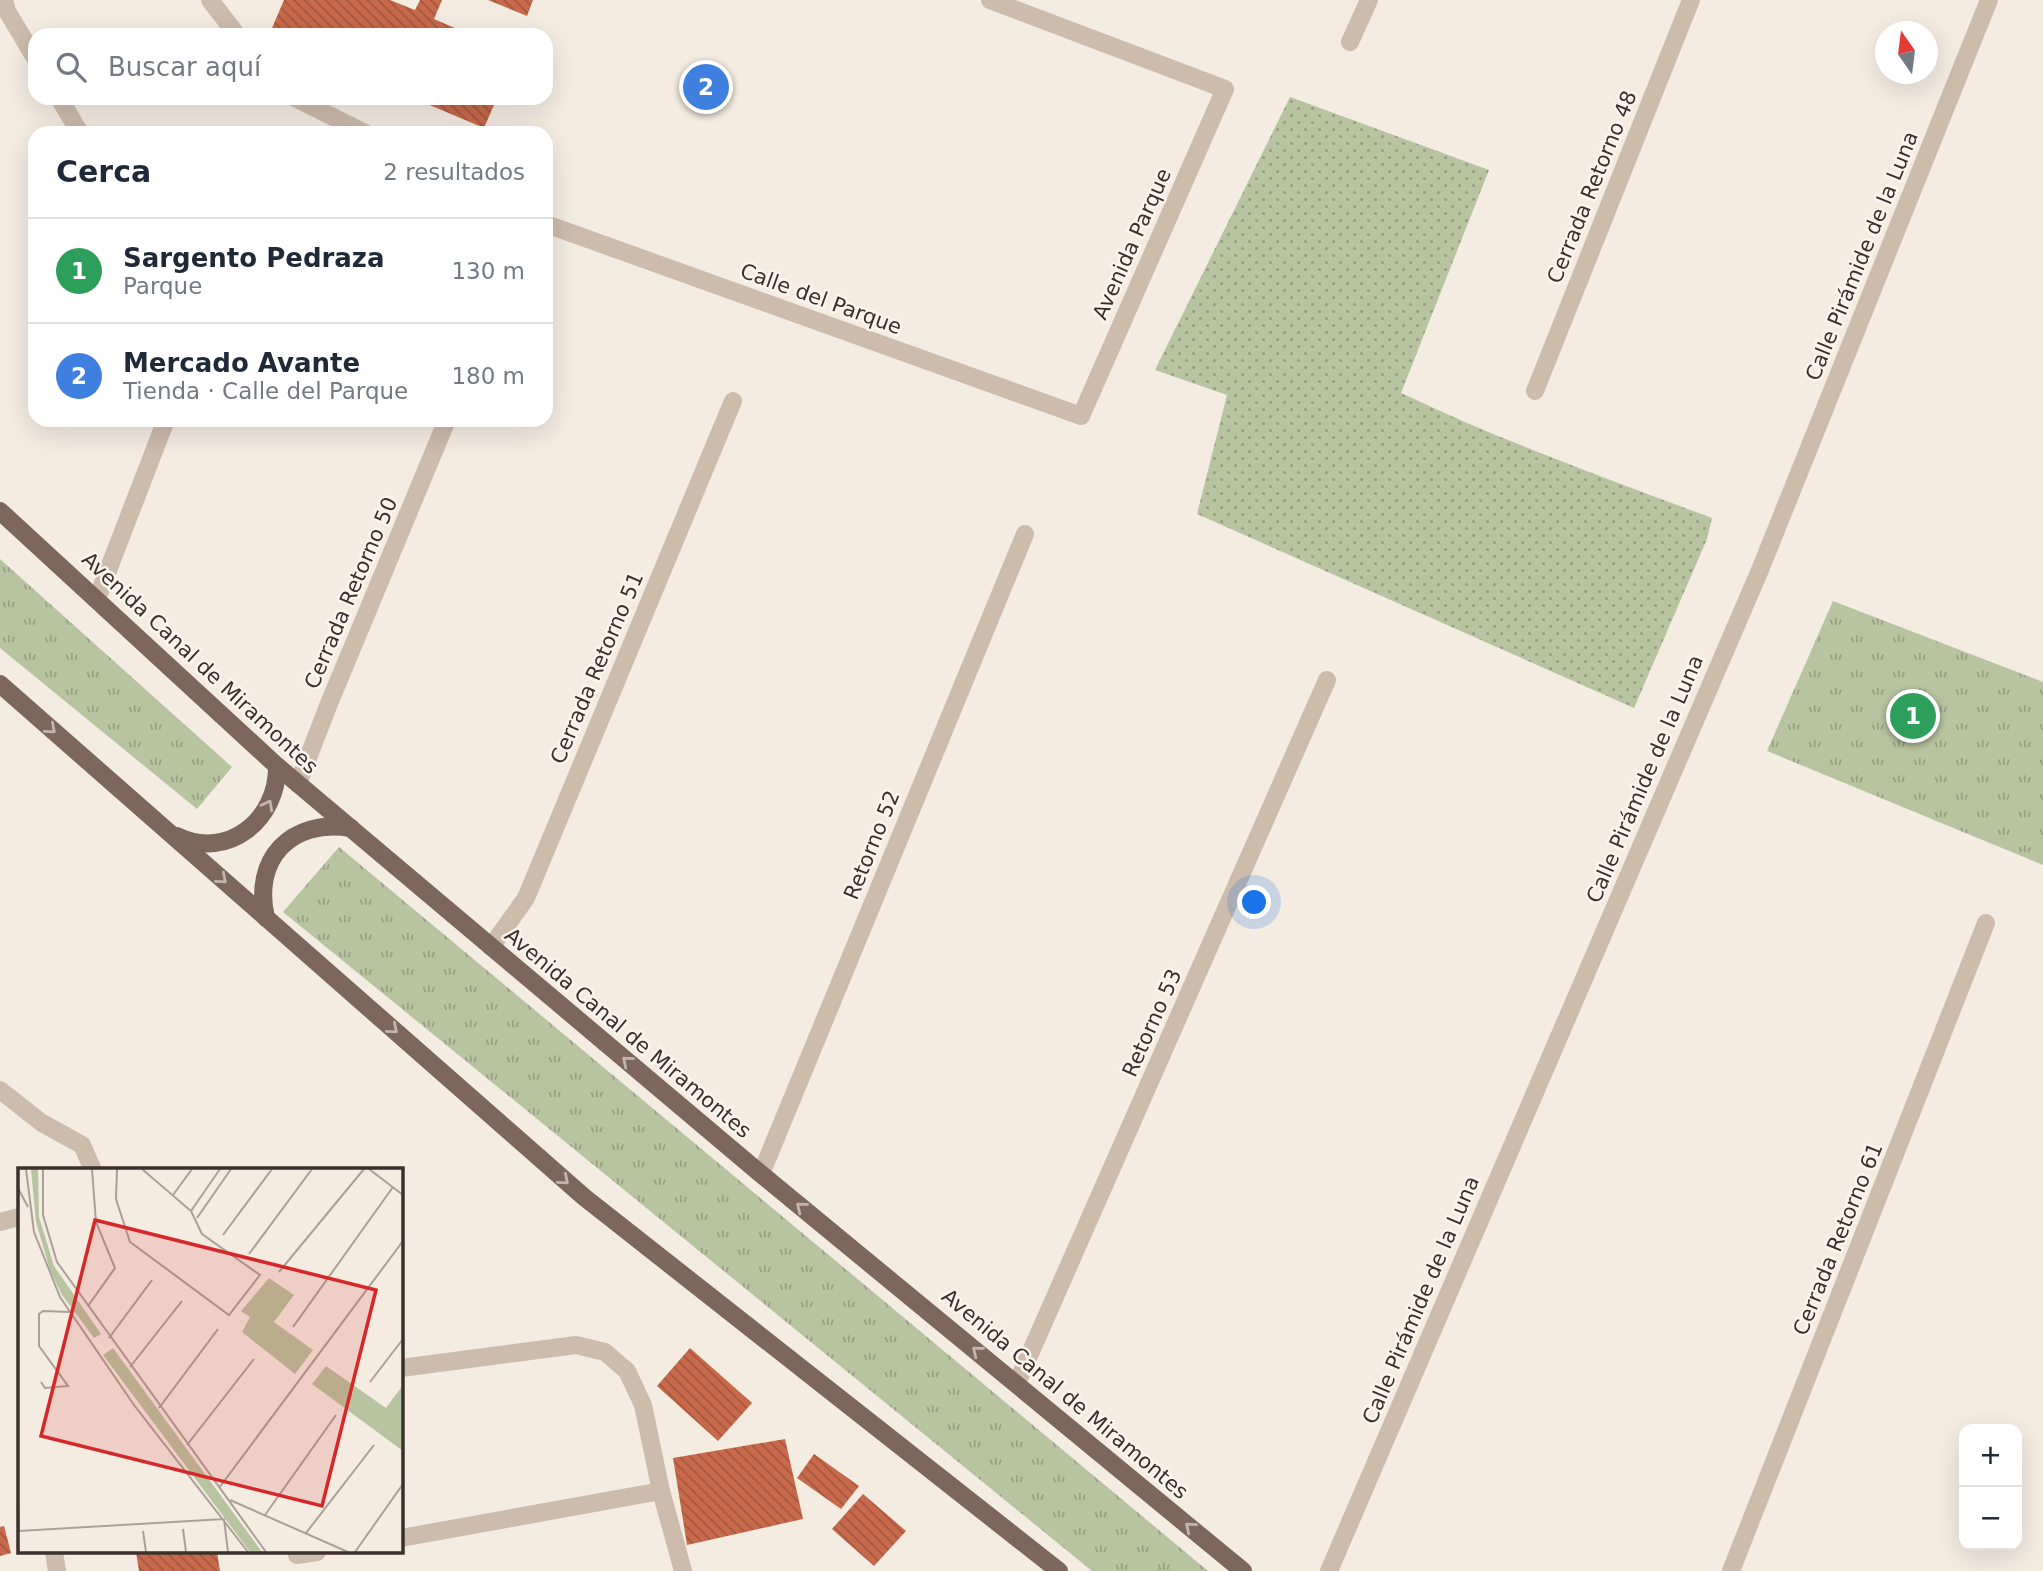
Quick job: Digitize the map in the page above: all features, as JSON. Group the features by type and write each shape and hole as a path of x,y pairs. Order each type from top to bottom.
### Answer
{"main road":[{"name":"Avenida Canal de Miramontes","path":"0,512 298,784 761,1174 1243,1571"},
{"path":"0,684 584,1197 1059,1571"},
{"path":"168,831 184,839 203,843 239,835 254,825 265,812 277,782 277,766"},
{"path":"267,918 262,902 266,870 284,843 299,833 316,827 333,825 351,828"}],"street":[{"path":"4,0 7,12 28,46"},
{"path":"210,0 232,28"},
{"name":"Avenida Parque","path":"990,0 1225,89 1081,416"},
{"path":"1350,42 1369,0"},
{"name":"Cerrada Retorno 48","path":"1535,391 1691,0"},
{"name":"Calle Pirámide de la Luna","path":"1329,1571 1760,570 1989,0"},
{"path":"63,105 76,126"},
{"path":"309,105 351,126"},
{"name":"Calle del Parque","path":"553,227 1081,416"},
{"name":"Cerrada Retorno 51","path":"491,947 526,898 733,401"},
{"path":"97,599 163,427"},
{"name":"Cerrada Retorno 50","path":"298,784 444,427"},
{"name":"Retorno 52","path":"761,1174 1025,534"},
{"name":"Retorno 53","path":"1017,1383 1327,680"},
{"name":"Cerrada Retorno 61","path":"1731,1571 1986,923"},
{"path":"0,1090 42,1122 82,1145 92,1168"},
{"path":"0,1222 18,1217"},
{"path":"402,1368 576,1345 605,1352 627,1371 643,1405 661,1491 683,1571"},
{"path":"402,1538 661,1491"},
{"path":"297,1555 304,1554"}],"green space":[{"path":"1290,97 1489,170 1401,393 1516,443 1712,518 1707,539 1634,708 1197,514 1227,395 1155,370"},
{"path":"0,559 232,767 197,809 0,648"},
{"path":"1833,601 2043,682 2043,865 1767,751"},
{"path":"339,847 1208,1571 1092,1571 283,912"}],"building":[{"path":"284,0 390,0 415,10 420,0 442,0 434,19 455,28 272,28"},
{"path":"488,0 533,0 527,16"},
{"path":"430,105 494,105 485,126"},
{"path":"690,1348 752,1403 718,1441 657,1386"},
{"path":"785,1439 803,1519 687,1545 673,1458"},
{"path":"814,1454 859,1486 841,1509 797,1478"},
{"path":"863,1494 906,1531 874,1566 832,1529"},
{"path":"4,1526 11,1553 0,1556 0,1527"},
{"path":"136,1554 217,1554 220,1571 139,1571"}],"place":[{"name":"Mercado Avante","path":"706,87"},
{"name":"Sargento Pedraza","path":"1913,716"}]}
